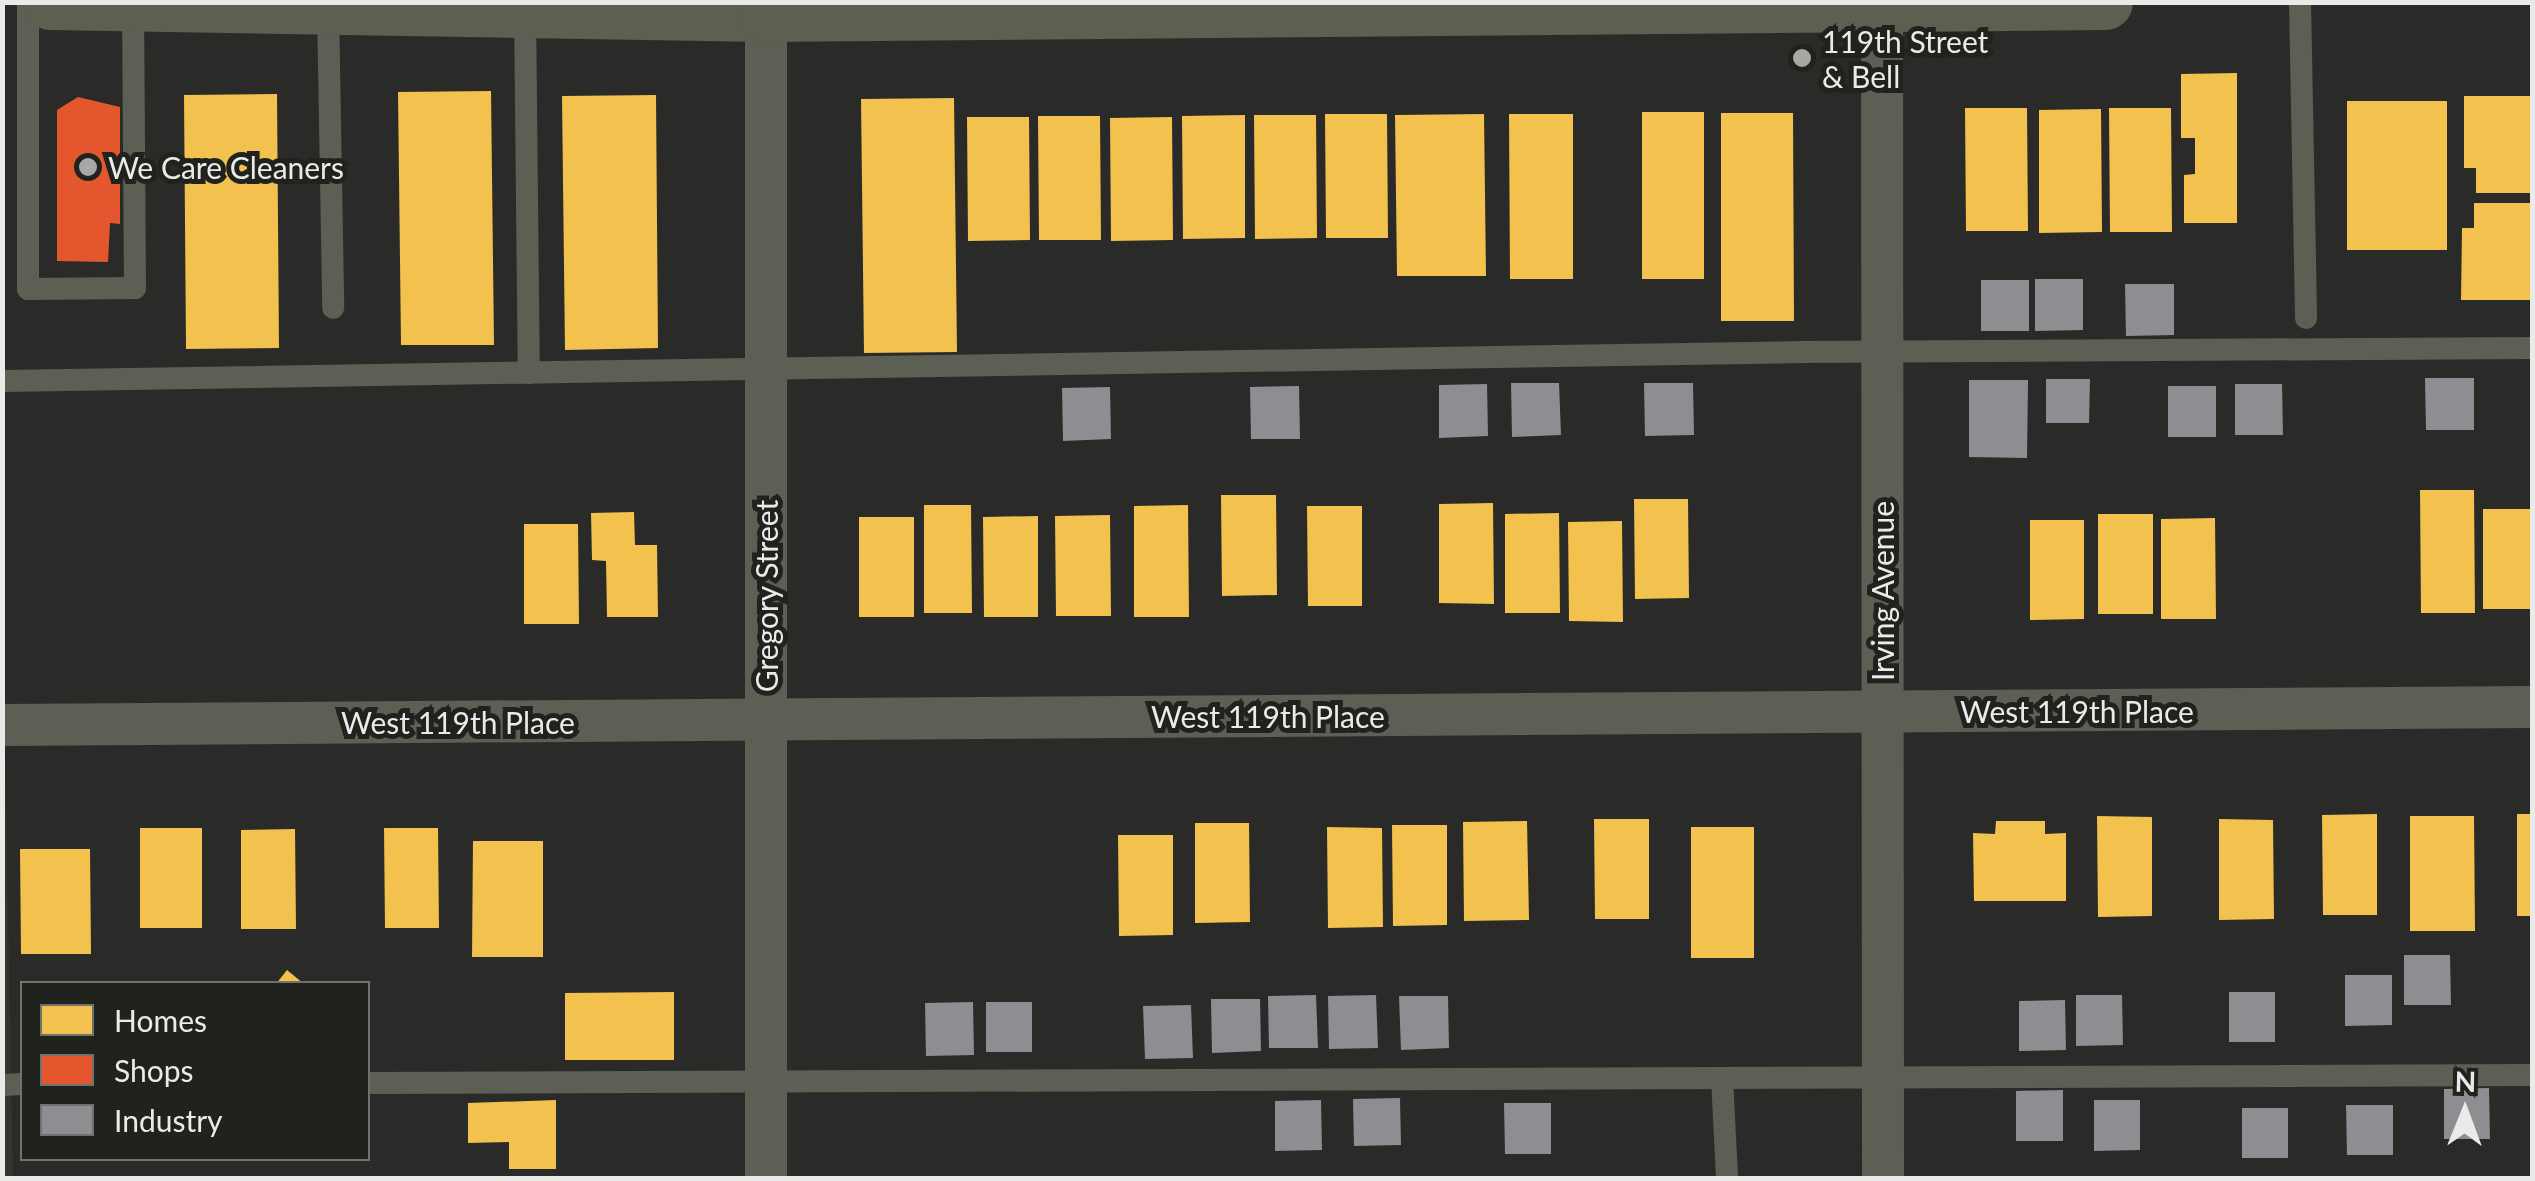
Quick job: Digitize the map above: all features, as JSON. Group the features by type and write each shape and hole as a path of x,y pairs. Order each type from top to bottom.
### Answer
{"street":[{"path":"54,3 526,10 691,7 766,14 2106,2"},
{"name":"Irving Avenue","path":"1867,4 1882,352 1883,1178"},
{"name":"Gregory Street","path":"766,14 766,1178"},
{"name":"West 119th Place","path":"2,725 2532,708"}],"lane":[{"path":"28,2 28,288 135,288 133,3"},
{"path":"2300,2 2306,318"},
{"path":"328,7 333,308"},
{"path":"526,10 529,372"},
{"path":"2,380 1882,352 2532,348"},
{"path":"370,1083 2532,1076"},
{"path":"1722,1078 1727,1178"}],"shaded area":[{"path":"2,669 5,751 13,1178 2,1178"}],"building: Homes":[{"path":"2237,73 2237,223 2184,223 2184,175 2195,174 2195,138 2181,138 2181,74"},
{"path":"491,91 494,345 401,345 398,92"},
{"path":"277,94 279,348 186,349 184,95"},
{"path":"656,95 658,348 565,350 562,96"},
{"path":"2464,96 2532,96 2532,193 2476,193 2476,168 2464,168"},
{"path":"954,98 957,352 864,353 861,99"},
{"path":"2347,101 2447,101 2447,250 2347,250"},
{"path":"1965,108 2027,108 2028,231 1966,231"},
{"path":"2109,108 2171,108 2172,232 2110,232"},
{"path":"2101,109 2102,232 2039,233 2039,110"},
{"path":"1642,112 1704,112 1704,279 1642,279"},
{"path":"1721,113 1793,113 1794,321 1721,321"},
{"path":"1325,114 1387,114 1388,238 1326,238"},
{"path":"1484,114 1486,276 1397,276 1395,115"},
{"path":"1509,114 1573,114 1573,279 1510,279"},
{"path":"1245,115 1245,238 1183,239 1182,116"},
{"path":"1254,115 1316,115 1317,238 1255,239"},
{"path":"1038,116 1100,116 1101,240 1039,240"},
{"path":"967,117 1029,117 1030,240 968,241"},
{"path":"1172,117 1173,240 1111,241 1110,118"},
{"path":"2474,203 2532,203 2532,300 2461,300 2462,228 2474,228"},
{"path":"2420,490 2474,490 2475,613 2421,613"},
{"path":"1221,495 1276,495 1277,595 1222,596"},
{"path":"1634,499 1688,499 1689,598 1635,599"},
{"path":"1493,503 1494,604 1439,603 1439,504"},
{"path":"924,505 971,505 972,613 924,613"},
{"path":"1188,505 1189,617 1134,617 1134,506"},
{"path":"1307,506 1362,506 1362,606 1308,606"},
{"path":"2483,509 2532,509 2532,609 2483,609"},
{"path":"634,512 635,545 657,545 658,617 607,617 606,561 592,560 591,513"},
{"path":"1559,513 1560,613 1505,613 1505,514"},
{"path":"2098,514 2153,514 2153,614 2098,614"},
{"path":"1110,515 1111,616 1056,616 1055,516"},
{"path":"1038,516 1038,617 984,617 983,517"},
{"path":"859,517 914,517 914,617 859,617"},
{"path":"2215,518 2216,619 2161,619 2161,519"},
{"path":"2030,520 2084,520 2084,619 2030,620"},
{"path":"1622,521 1623,622 1569,621 1568,522"},
{"path":"524,524 578,524 579,624 524,624"},
{"path":"2377,814 2377,915 2323,915 2322,815"},
{"path":"2517,814 2532,814 2532,916 2517,916"},
{"path":"2097,816 2152,817 2152,916 2098,917"},
{"path":"2410,816 2474,816 2475,931 2410,931"},
{"path":"1594,819 1649,819 1649,919 1595,919"},
{"path":"2219,819 2273,820 2274,919 2219,920"},
{"path":"1527,821 1529,920 1464,921 1463,822"},
{"path":"1996,821 2045,821 2045,834 2066,833 2066,901 1974,901 1973,833 1995,834"},
{"path":"1195,823 1249,823 1250,922 1195,923"},
{"path":"1392,825 1447,825 1447,925 1393,926"},
{"path":"1327,827 1382,828 1383,927 1328,928"},
{"path":"1691,827 1754,827 1754,958 1691,958"},
{"path":"140,828 202,828 202,928 140,928"},
{"path":"384,828 438,828 439,928 385,928"},
{"path":"295,829 296,929 241,929 241,830"},
{"path":"1118,835 1173,835 1173,935 1119,936"},
{"path":"473,841 543,841 543,957 472,957"},
{"path":"20,849 90,849 91,954 21,954"},
{"path":"287,970 300,981 278,981"},
{"path":"674,992 674,1060 565,1060 565,993"},
{"path":"556,1100 556,1169 509,1169 509,1142 468,1143 468,1103"}],"building: Shops":[{"name":"We Care Cleaners","path":"78,97 120,107 120,224 110,223 108,262 57,261 57,110"}],"building: Industry":[{"path":"2035,279 2083,279 2083,330 2035,331"},
{"path":"1981,280 2029,280 2029,331 1981,331"},
{"path":"2125,284 2174,284 2174,335 2126,336"},
{"path":"2425,378 2474,378 2474,430 2426,430"},
{"path":"2046,379 2090,379 2089,423 2046,423"},
{"path":"1969,380 2028,380 2027,458 1969,457"},
{"path":"1511,383 1559,383 1561,435 1512,437"},
{"path":"1644,383 1693,383 1694,435 1645,436"},
{"path":"1487,384 1488,436 1439,438 1439,385"},
{"path":"2235,384 2282,384 2283,435 2235,435"},
{"path":"1299,386 1300,439 1251,439 1250,387"},
{"path":"2168,386 2216,386 2216,437 2168,437"},
{"path":"1110,387 1111,439 1063,441 1062,388"},
{"path":"2404,955 2450,955 2451,1005 2404,1005"},
{"path":"2345,975 2392,975 2392,1025 2345,1026"},
{"path":"2229,992 2275,992 2275,1042 2229,1042"},
{"path":"1316,995 1318,1048 1269,1048 1268,996"},
{"path":"1376,995 1378,1048 1329,1049 1328,996"},
{"path":"2076,995 2122,995 2123,1045 2076,1046"},
{"path":"1399,996 1448,996 1449,1048 1401,1050"},
{"path":"1211,999 1260,999 1261,1051 1212,1053"},
{"path":"2065,1000 2066,1050 2019,1051 2019,1001"},
{"path":"973,1002 974,1055 926,1056 925,1003"},
{"path":"986,1002 1032,1002 1032,1052 986,1052"},
{"path":"1191,1005 1193,1058 1145,1059 1143,1006"},
{"path":"2489,1088 2490,1139 2444,1139 2444,1089"},
{"path":"2063,1090 2063,1141 2016,1141 2016,1091"},
{"path":"1400,1098 1401,1145 1354,1146 1353,1099"},
{"path":"1321,1100 1322,1150 1275,1151 1275,1101"},
{"path":"2094,1100 2140,1100 2140,1150 2094,1151"},
{"path":"1504,1103 1551,1103 1551,1154 1505,1154"},
{"path":"2346,1105 2393,1105 2393,1155 2347,1155"},
{"path":"2242,1108 2288,1108 2288,1158 2242,1158"}],"place":[{"name":"119th Street & Bell","path":"1802,58"},
{"name":"We Care Cleaners","path":"88,167"}]}
